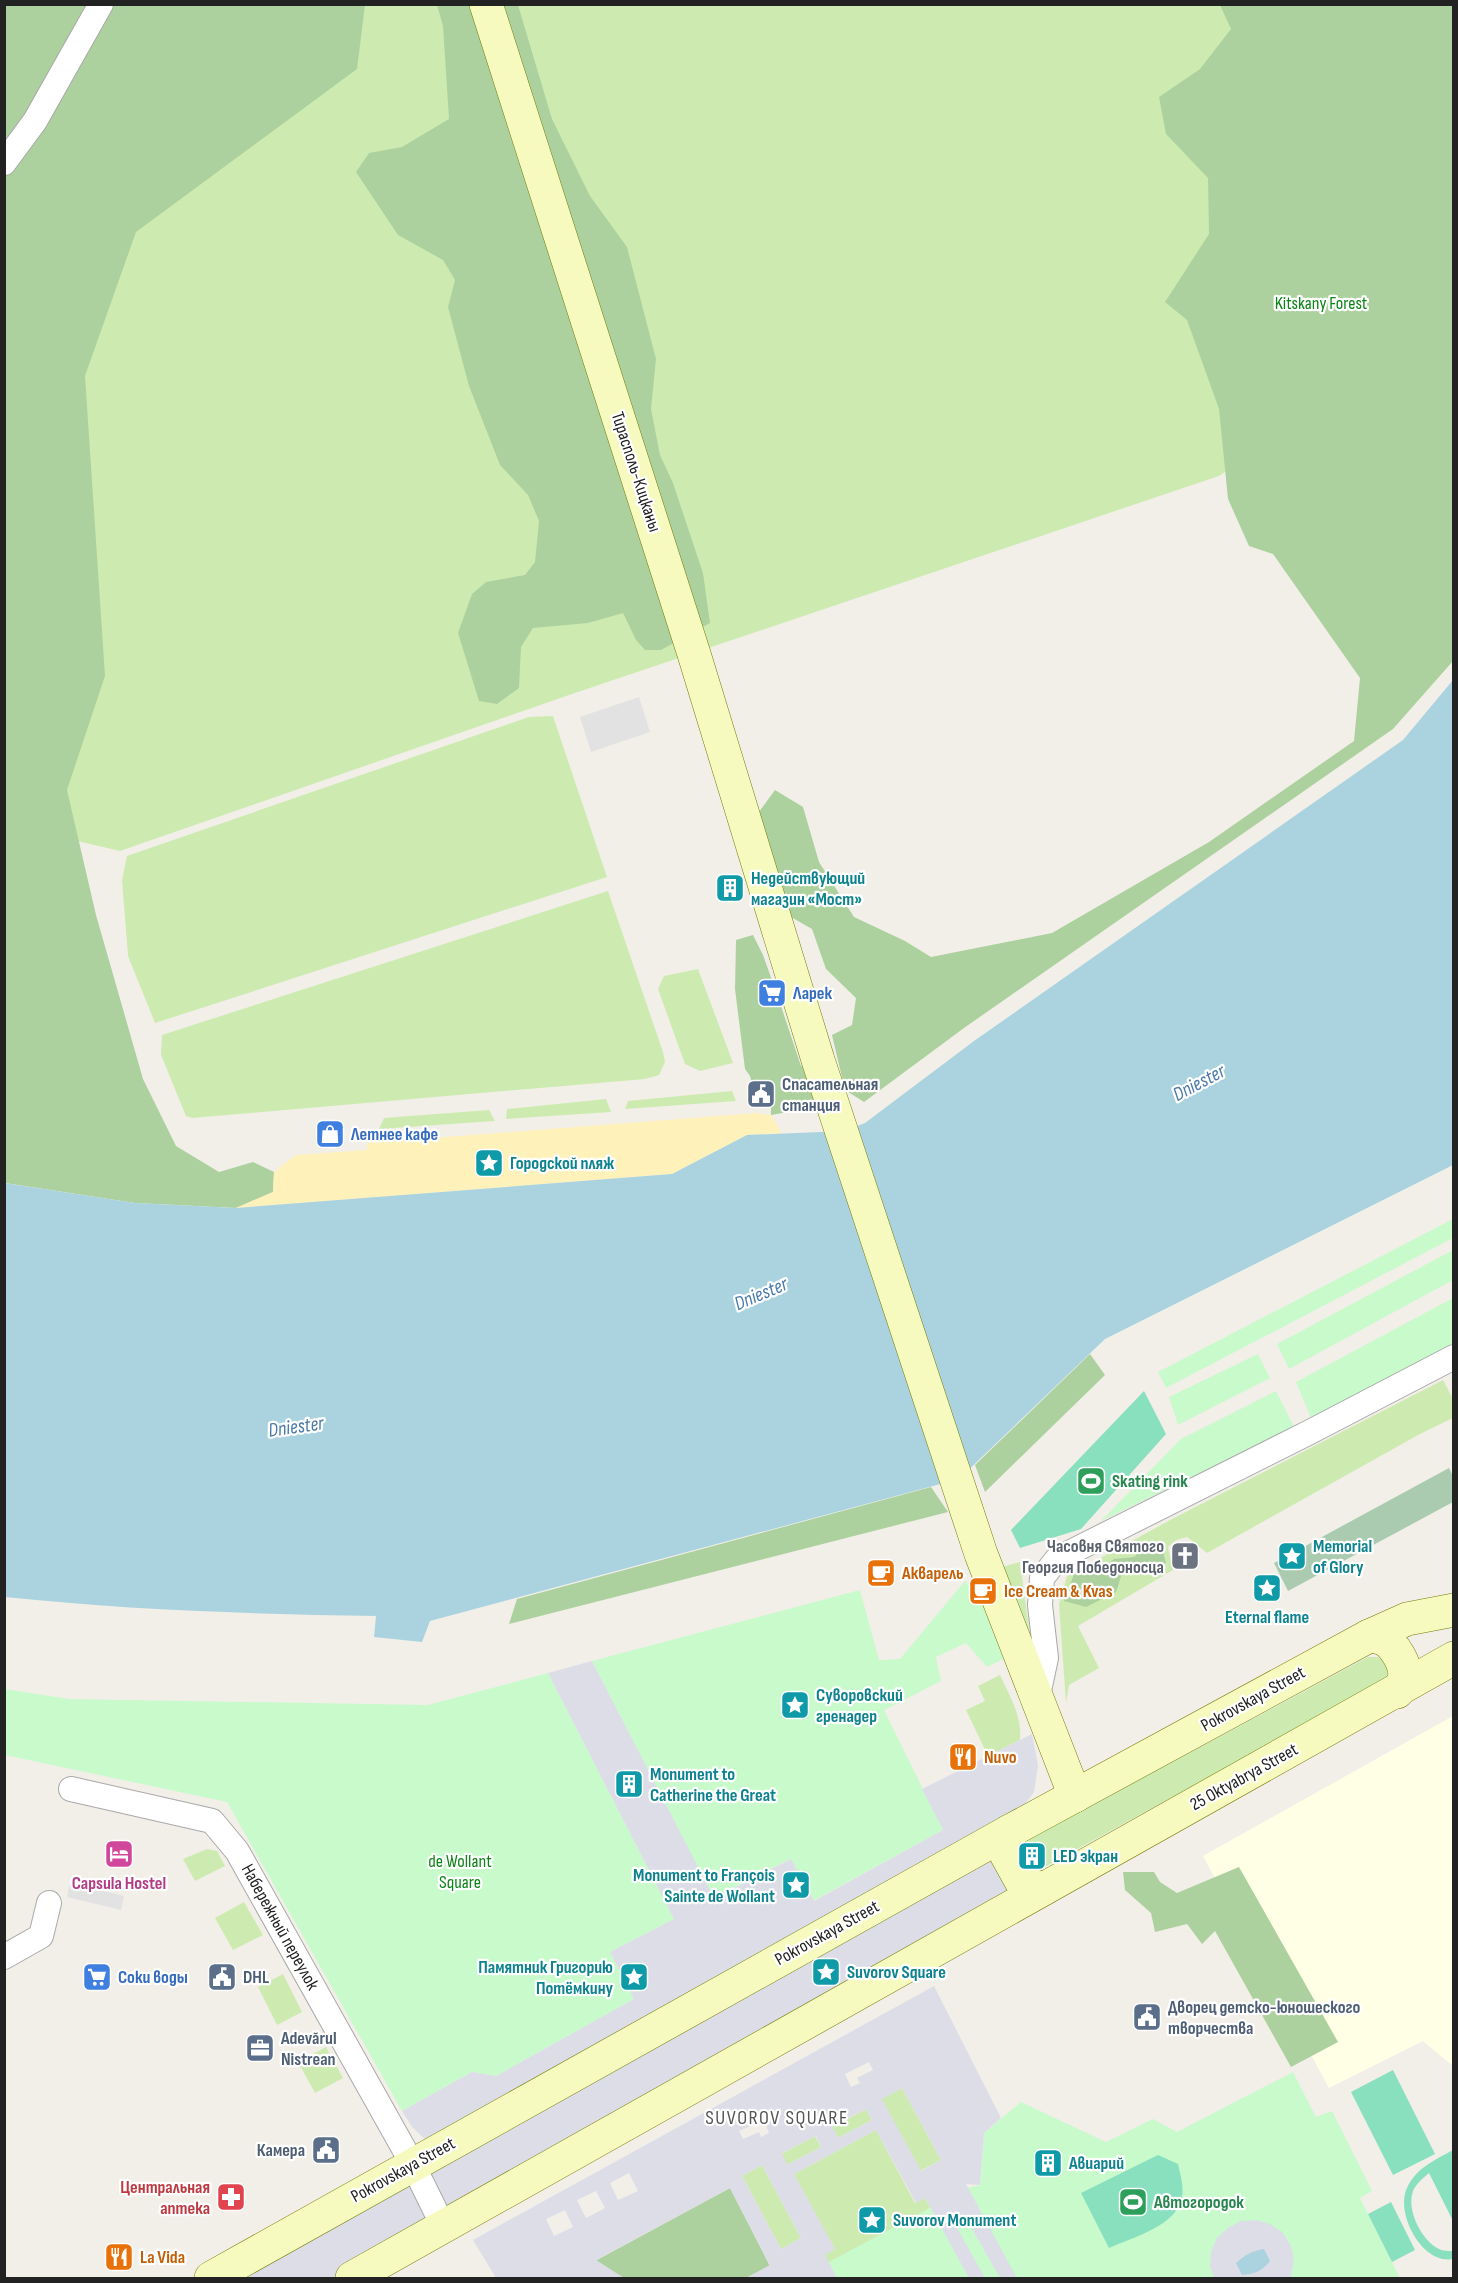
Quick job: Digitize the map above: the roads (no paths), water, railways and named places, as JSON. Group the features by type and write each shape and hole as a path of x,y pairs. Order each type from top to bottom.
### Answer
{"main road":[{"name":"Тирасполь-Кицканы","path":"486,4 694,654 818,1060 981,1554 1074,1796"},
{"name":"Pokrovskaya Street","path":"211,2278 1010,1831 1369,1636 1407,1619 1454,1610"},
{"path":"1369,1636 1381,1638 1390,1644 1402,1662 1405,1672 1404,1680 1397,1692"},
{"name":"25 Oktyabrya Street","path":"1043,1889 1397,1692 1450,1668"},
{"path":"1010,1831 1006,1854 1021,1881 1043,1889"},
{"path":"352,2278 1043,1889"}],"street":[{"path":"4,163 35,121 101,4"},
{"path":"1037,1701 1046,1658 1040,1605 1042,1578 1057,1559 1308,1433 1454,1356"},
{"name":"Набережный переулок","path":"70,1789 212,1821 237,1851 413,2165 444,2228"},
{"path":"4,1957 41,1936 49,1903"}],"water":[{"name":"Dniester","path":"1453,680 1453,1165 1105,1339 959,1479 430,1621 422,1642 374,1637 376,1616 190,1611 5,1597 4,1183 135,1203 236,1208 672,1174 747,1135 844,1131 865,1123 974,1041 1403,740"},
{"path":"1264,2249 1270,2261 1258,2271 1242,2275 1236,2263 1249,2254"}],"place":[{"name":"Недействующий магазин «Мост»","path":"730,888"},
{"name":"Ларек","path":"772,993"},
{"name":"Спасательная станция","path":"761,1094"},
{"name":"Летнее кафе","path":"330,1134"},
{"name":"Городской пляж","path":"489,1163"},
{"name":"Skating rink","path":"1091,1481"},
{"name":"Часовня Святого Георгия Победоносца","path":"1185,1556"},
{"name":"Memorial of Glory","path":"1292,1556"},
{"name":"Акварель","path":"881,1573"},
{"name":"Eternal flame","path":"1267,1588"},
{"name":"Ice Cream & Kvas","path":"983,1591"},
{"name":"Суворовский гренадер","path":"795,1705"},
{"name":"Nuvo","path":"963,1757"},
{"name":"Monument to Catherine the Great","path":"629,1784"},
{"name":"Capsula Hostel","path":"119,1854"},
{"name":"LED экран","path":"1032,1856"},
{"name":"Monument to François Sainte de Wollant","path":"796,1885"},
{"name":"Suvorov Square","path":"826,1972"},
{"name":"Соки воды","path":"97,1977"},
{"name":"DHL","path":"222,1977"},
{"name":"Памятник Григорию Потёмкину","path":"634,1977"},
{"name":"Дворец детско-юношеского творчества","path":"1147,2017"},
{"name":"Adevărul Nistrean","path":"260,2048"},
{"name":"Камера","path":"326,2150"},
{"name":"Авиарий","path":"1048,2163"},
{"name":"Центральная аптека","path":"231,2197"},
{"name":"Автогородок","path":"1133,2202"},
{"name":"Suvorov Monument","path":"872,2220"},
{"name":"La Vida","path":"119,2257"}],"district":[{"name":"SUVOROV SQUARE","path":"777,2118"}],"park label":[{"name":"Kitskany Forest","path":"1321,303"},
{"name":"de Wollant Square","path":"460,1871"}]}
